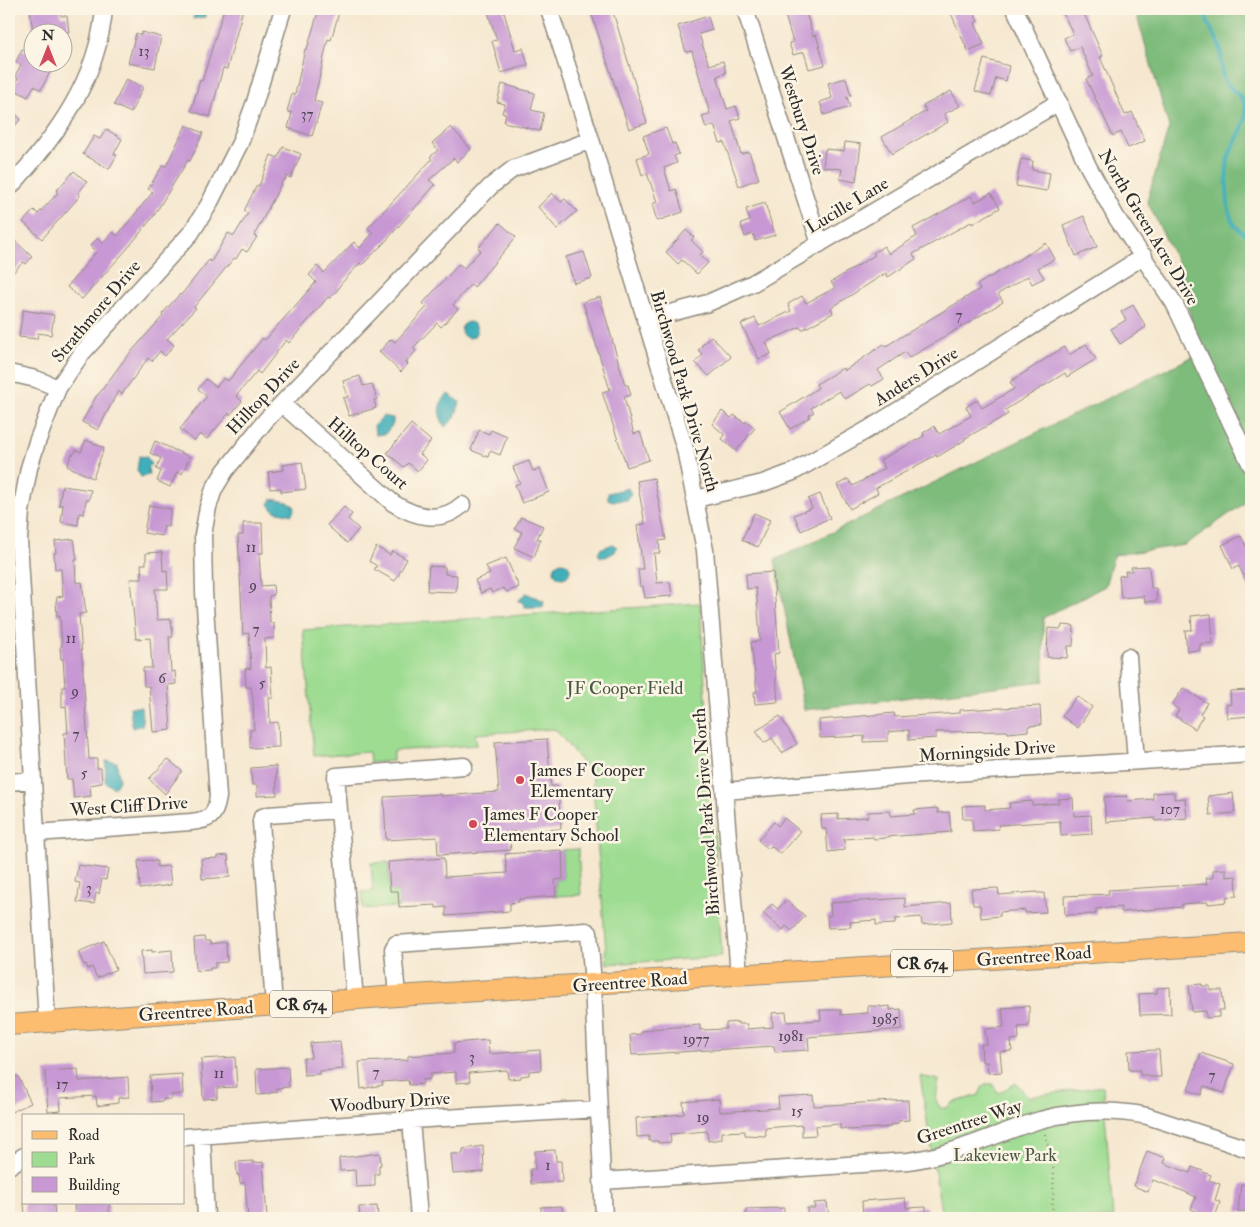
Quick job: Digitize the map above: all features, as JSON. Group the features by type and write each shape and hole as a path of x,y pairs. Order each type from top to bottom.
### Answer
{"main road":[{"name":"Greentree Road","path":"9,1025 397,996 1251,942"}],"street":[{"path":"9,188 49,141 78,97 94,61 104,9"},
{"name":"Strathmore Drive","path":"47,1022 19,540 21,512 29,468 58,388 82,353 191,232 208,206 243,135 256,102 283,9"},
{"name":"Birchwood Park Drive North","path":"550,9 685,449 696,499 705,550 739,975"},
{"name":"Westbury Drive","path":"745,9 820,244"},
{"name":"North Green Acre Drive","path":"1015,9 1088,166 1116,216 1174,303 1251,465"},
{"name":"Lucille Lane","path":"645,320 708,303 753,283 1059,102"},
{"name":"Hilltop Drive","path":"217,806 218,797 204,592 203,535 208,507 214,489 246,444 282,404 462,215 504,174 591,140"},
{"name":"Anders Drive","path":"696,499 763,483 793,472 867,430 1144,256"},
{"path":"9,373 36,379 58,388"},
{"name":"Hilltop Court","path":"282,404 393,503 405,510 418,515 440,517 452,514 462,506"},
{"path":"1128,657 1136,762"},
{"name":"Morningside Drive","path":"725,791 908,776 1251,754"},
{"path":"355,1000 336,776 464,766"},
{"path":"9,782 33,780"},
{"name":"West Cliff Drive","path":"36,833 201,821 212,816 216,812 217,806"},
{"path":"274,1006 262,817 339,810"},
{"path":"397,996 393,948 396,944 586,932 590,935 604,1218"},
{"name":"Woodbury Drive","path":"185,1138 411,1120 598,1109"},
{"name":"Greentree Way","path":"602,1181 908,1161 941,1156 1040,1120 1086,1113 1130,1112 1162,1120 1251,1150"},
{"path":"411,1120 419,1218"},
{"path":"202,1137 206,1218"},
{"path":"9,1166 22,1157"}],"path":[{"path":"1040,1120 1054,1172 1052,1218"}],"green space":[{"path":"1135,9 1251,9 1251,502 1249,500 1185,545 1114,555 1105,586 1043,618 1044,681 804,710 775,560 1198,354 1181,270 1147,201 1169,127"},
{"name":"JF Cooper Field","path":"700,603 722,957 607,964 592,775 555,729 475,734 477,745 393,751 393,761 370,763 369,752 314,756 303,630"},
{"path":"578,849 581,895 556,896 555,880 563,879 562,850"},
{"path":"388,862 390,891 398,891 399,907 363,909 362,892 373,891 371,863"},
{"name":"Lakeview Park","path":"920,1076 939,1080 936,1100 940,1108 947,1108 952,1103 979,1095 985,1084 992,1084 999,1093 1016,1083 1028,1097 1103,1086 1113,1218 942,1218"}],"water":[{"path":"195,9 206,9 205,17 193,19"},
{"path":"469,322 475,324 477,330 475,336 469,338 463,336 461,330 463,324"},
{"path":"448,394 460,402 455,418 445,427 439,410 441,402"},
{"path":"383,416 393,418 393,424 385,434 375,435 374,426"},
{"path":"139,456 147,457 151,465 148,468 149,475 141,477 137,470"},
{"path":"628,488 631,494 627,500 612,501 608,499 608,493"},
{"path":"272,499 288,502 295,507 292,515 274,511 269,504"},
{"path":"613,544 617,547 615,552 606,557 600,557 598,553 600,549"},
{"path":"562,562 568,564 570,570 568,576 562,578 556,576 554,570 556,564"},
{"path":"526,593 544,601 543,607 525,607 522,602 518,601"},
{"path":"130,707 141,707 143,725 132,728"},
{"path":"106,761 117,762 119,780 114,788 105,782"}],"building":[{"path":"30,9 60,9 61,16 67,16 68,22 32,22"},
{"path":"224,9 243,9 227,69 223,68 210,117 191,111"},
{"path":"319,9 340,9 331,40 328,39 314,101 322,103 312,136 288,128 292,113 287,111 292,94 295,95 305,49 307,49"},
{"path":"487,9 503,9 515,50 523,48 528,65 501,73 492,41 497,40"},
{"path":"590,9 612,9 647,123 629,129"},
{"path":"783,9 805,9 813,36 816,35 825,65 809,69 804,52 793,55 789,43 793,42"},
{"path":"949,9 972,9 978,21 975,23 984,44 968,51"},
{"path":"1061,9 1082,9 1103,56 1100,57 1125,115 1132,112 1145,141 1128,148 1121,132 1113,136 1086,79 1093,76 1080,47 1070,51 1064,38 1073,34"},
{"path":"708,16 712,30 699,34 709,65 723,61 726,73 717,76 727,109 736,106 740,118 731,121 741,154 749,152 759,179 739,186 724,142 720,143 714,125 706,128 702,116 710,114 692,51 686,52 678,26"},
{"path":"142,32 161,37 155,68 128,63 136,33 141,35"},
{"path":"22,49 22,72 50,72 41,90 34,86 28,97 13,89 18,78 15,76 21,65 16,62"},
{"path":"984,59 1009,66 1006,81 996,78 991,96 975,91"},
{"path":"846,78 851,96 847,97 850,107 824,115 820,102 832,98 828,83"},
{"path":"126,79 143,87 131,113 114,105"},
{"path":"502,84 535,93 531,110 544,113 540,131 504,122 506,114 502,113 505,104 497,102"},
{"path":"951,91 960,106 944,114 948,122 892,154 882,137 926,111 923,106"},
{"path":"9,108 21,119 9,132"},
{"path":"186,125 203,133 190,161 188,160 153,217 82,299 67,287 96,252 90,246 98,238 103,243 113,232 117,236 153,192 148,189 163,165 166,166"},
{"path":"451,127 471,149 457,162 454,158 429,180 435,185 384,243 362,265 360,263 330,298 328,297 289,343 286,340 260,374 257,371 236,396 242,401 207,439 200,434 194,441 180,429 207,396 198,389 206,379 216,387 224,378 228,381 263,338 265,340 316,282 309,275 317,266 324,273 354,242 360,248 373,233 368,228 432,159 430,157 438,150 432,143"},
{"path":"666,128 672,144 675,143 679,154 674,156 677,163 664,168 671,191 676,189 683,212 657,221 652,204 657,202 647,173 642,175 637,158 649,154 643,136"},
{"path":"106,129 122,139 114,154 117,155 109,169 83,154 94,136 100,139"},
{"path":"845,142 861,144 856,182 840,179 842,169 823,167 825,149 844,151"},
{"path":"283,147 301,154 291,178 286,176 285,180 283,180 254,236 257,237 247,252 242,249 236,259 234,258 194,307 196,308 167,339 174,345 165,356 160,351 152,361 148,358 122,394 118,391 98,430 82,422 97,395 124,360 209,260 211,262 228,233 234,236 248,213 244,211 257,185 259,186 271,155 278,158"},
{"path":"1021,159 1033,161 1032,170 1050,173 1047,191 1016,186"},
{"path":"74,171 87,182 78,193 80,196 42,239 23,222 34,210 38,214 58,193 56,191"},
{"path":"552,193 561,202 565,199 577,211 557,229 538,207"},
{"path":"991,193 1000,208 913,254 916,259 888,277 886,273 831,308 833,313 802,330 800,327 766,342 771,354 759,359 741,324 755,318 759,326 791,311 788,304 802,296 806,303 835,288 831,282 875,255 873,253 884,246 889,254 917,236 913,228 971,196 975,202"},
{"path":"765,203 775,235 755,241 753,234 745,237 741,224 750,221 746,209"},
{"path":"1084,216 1097,247 1076,256 1063,225"},
{"path":"500,223 516,237 474,287 471,284 453,305 458,309 441,327 437,323 413,348 416,351 406,362 408,364 401,372 379,352 391,339 395,342 427,307 423,303 459,264 464,268 481,250 478,248"},
{"path":"686,230 694,237 691,240 703,252 700,255 708,263 697,274 682,260 678,264 666,252"},
{"path":"9,235 32,257 26,264 23,262 9,277"},
{"path":"1046,243 1055,259 1038,268 1044,278 1032,284 1028,276 998,294 1003,302 909,358 905,352 878,370 884,379 872,386 870,384 845,399 839,391 811,408 814,412 809,415 810,417 790,429 780,412 818,388 816,384 843,368 844,371 884,344 886,346 980,289 977,285"},
{"path":"584,252 592,278 574,283 566,257"},
{"path":"600,297 625,385 628,385 631,395 624,397 634,434 640,432 649,460 627,467 602,392 610,390 583,302"},
{"path":"1133,305 1146,327 1120,344 1111,329 1126,320 1121,312"},
{"path":"23,310 54,315 51,335 38,333 37,339 19,337"},
{"path":"711,336 731,357 709,376 695,362 703,355 698,350"},
{"path":"1086,344 1096,359 1067,377 1065,373 1005,410 1008,414 937,457 936,455 876,488 878,493 850,509 837,485 848,479 853,486 885,468 880,460 924,436 923,433 934,426 939,434 971,416 966,407 977,400 982,408 1014,389 1010,382 1064,347 1069,355"},
{"path":"360,376 363,386 372,384 377,399 374,400 376,408 349,416 343,398 348,397 343,381"},
{"path":"722,411 731,418 734,415 745,423 747,421 755,428 736,451 722,439 725,435 712,424"},
{"path":"411,424 431,441 420,454 427,460 418,471 408,463 404,467 387,453"},
{"path":"479,430 489,434 491,430 507,437 500,455 490,451 488,457 471,450"},
{"path":"86,440 104,448 93,478 67,466 72,454 76,450 81,452"},
{"path":"155,441 190,457 182,474 177,472 170,487 157,481 161,471 156,469 161,458 150,453"},
{"path":"529,461 533,471 540,469 549,492 522,503 515,485 520,483 513,467"},
{"path":"302,462 306,489 281,492 281,488 270,489 268,472 284,470 283,465"},
{"path":"654,478 666,540 659,541 660,553 654,553 657,583 670,582 672,596 645,598 643,586 640,587 638,569 643,569 637,525 645,524 637,481"},
{"path":"62,486 91,490 89,500 86,500 84,514 79,513 78,525 61,522 63,505 59,505"},
{"path":"820,494 830,518 801,531 794,515 812,508 808,499"},
{"path":"149,505 171,509 168,527 164,526 162,536 144,533"},
{"path":"344,507 352,514 348,519 359,529 347,543 327,525"},
{"path":"754,513 770,520 758,547 742,540"},
{"path":"521,517 543,526 537,539 541,539 534,557 514,548 522,532 515,529"},
{"path":"243,523 262,523 263,553 259,553 261,586 273,585 274,595 269,596 270,623 274,623 274,638 265,639 266,668 271,667 273,698 269,698 270,723 278,722 279,747 250,748 250,730 254,730 253,699 251,687 246,687 245,669 251,668 249,633 243,634 238,535 243,535"},
{"path":"1241,536 1246,546 1251,544 1251,592 1239,566 1233,569 1222,545"},
{"path":"74,539 77,560 75,560 76,583 82,582 86,613 79,614 89,759 97,759 97,768 101,768 102,783 90,785 91,796 74,798 72,779 67,779 64,733 68,733 66,706 62,707 62,687 65,687 60,647 62,646 60,615 57,616 56,602 57,597 63,596 61,569 55,569 54,553 56,553 55,541"},
{"path":"376,547 390,555 392,551 407,559 395,581 374,569 377,566 369,561"},
{"path":"162,552 163,571 167,570 168,589 155,589 157,620 171,619 173,637 169,637 171,672 175,671 176,684 168,685 171,730 153,732 149,686 144,686 143,668 152,668 150,638 136,639 130,579 142,579 141,564 146,564 146,553"},
{"path":"506,558 519,587 507,592 503,588 492,593 490,589 481,593 475,580 490,574 486,566"},
{"path":"429,566 445,567 445,574 457,575 456,592 427,591"},
{"path":"1149,566 1151,588 1156,588 1157,601 1145,602 1144,596 1121,598 1119,576 1126,575 1125,571 1132,571 1131,567"},
{"path":"773,572 779,653 774,654 778,702 755,704 754,692 757,692 751,642 760,641 759,623 756,588 747,589 746,574"},
{"path":"1211,614 1213,643 1200,644 1200,650 1187,651 1185,630 1192,630 1191,616"},
{"path":"1062,625 1074,626 1073,646 1068,646 1067,658 1047,657 1048,628 1061,629"},
{"path":"1183,688 1207,703 1200,714 1203,716 1195,729 1175,716 1179,710 1172,705"},
{"path":"1251,690 1250,716 1227,718 1226,705 1231,704 1230,691"},
{"path":"1077,696 1092,707 1078,728 1062,716"},
{"path":"1040,706 1041,725 1028,726 1028,731 1008,733 1007,731 936,732 936,738 909,740 909,730 888,732 888,741 864,742 864,736 820,738 819,720 894,713 895,717 960,713 960,710"},
{"path":"780,716 797,744 782,753 772,738 764,743 756,731"},
{"path":"547,739 551,786 558,786 561,829 509,832 511,850 438,855 437,837 386,840 384,797 499,792 495,742"},
{"path":"168,759 182,771 165,794 149,779"},
{"path":"276,766 277,795 257,796 257,785 252,785 251,768"},
{"path":"1174,792 1174,799 1185,798 1187,818 1155,821 1155,818 1106,822 1104,797 1127,796 1128,801 1153,799 1153,793"},
{"path":"1233,793 1235,813 1210,815 1208,796"},
{"path":"1073,798 1074,816 1091,815 1092,834 1061,836 1060,821 998,825 999,829 973,831 972,819 963,819 962,806 985,805 985,810 1010,808 1009,803 1032,801 1032,805 1059,803 1058,799"},
{"path":"937,808 938,813 949,812 951,832 874,839 873,837 844,839 845,850 828,852 826,829 822,829 821,815 838,814 838,819 868,817 868,812 890,811 891,816 915,814 914,810"},
{"path":"784,818 800,831 780,854 771,846 768,849 758,840 774,822 778,826"},
{"path":"562,850 563,879 555,880 556,896 519,899 519,902 510,903 510,911 446,916 446,907 436,908 436,905 399,907 398,891 390,891 388,862 444,858 445,877 507,873 505,854"},
{"path":"228,855 230,877 202,879 201,859 218,858 218,856"},
{"path":"138,861 157,861 157,867 169,866 171,885 140,889"},
{"path":"78,865 108,869 106,880 102,879 99,894 96,893 94,904 77,902 80,883 75,882"},
{"path":"1226,869 1226,877 1236,876 1237,896 1226,897 1227,902 1182,904 1182,907 1121,912 1121,907 1096,909 1096,914 1065,915 1064,896 1109,894 1108,890 1207,884 1206,878 1213,878 1213,870"},
{"path":"998,888 999,895 1044,893 1046,912 1025,913 1025,910 1000,912 1000,916 981,918 980,905 973,905 971,889"},
{"path":"905,898 905,907 951,903 952,922 922,925 921,917 895,919 895,924 876,925 876,920 850,922 851,927 828,928 827,916 831,915 830,903"},
{"path":"786,900 805,916 792,931 786,926 783,930 763,914 772,904 778,909"},
{"path":"204,937 205,941 210,941 210,944 226,942 227,962 215,963 215,968 210,968 210,970 196,971 194,938"},
{"path":"104,941 116,969 97,978 92,967 88,969 86,964 84,965 78,952"},
{"path":"152,950 152,952 172,950 173,972 143,974 141,951"},
{"path":"1202,984 1202,986 1210,986 1210,990 1222,990 1224,1010 1219,1010 1219,1017 1206,1018 1206,1011 1192,1012 1189,985"},
{"path":"1170,987 1171,1014 1140,1015 1139,994 1157,993 1157,988"},
{"path":"868,1006 890,1006 890,1010 901,1009 902,1029 808,1037 809,1050 775,1052 774,1046 632,1055 630,1035 641,1034 641,1031 700,1025 700,1030 726,1029 726,1023 738,1022 738,1024 747,1024 747,1029 773,1027 772,1013 786,1012 787,1022 821,1020 820,1010 841,1010 841,1015 868,1013"},
{"path":"1029,1006 1029,1026 1018,1027 1019,1039 1011,1040 1012,1051 1000,1052 1002,1072 988,1073 987,1062 982,1062 981,1044 987,1044 985,1029 1004,1027 1002,1008"},
{"path":"488,1040 489,1054 540,1050 541,1070 529,1071 529,1075 521,1076 521,1078 508,1079 507,1070 469,1073 470,1082 456,1083 456,1072 430,1074 430,1079 422,1080 423,1084 409,1085 408,1080 382,1082 383,1085 361,1089 359,1062 408,1060 408,1056 454,1053 454,1043"},
{"path":"340,1041 343,1069 319,1071 319,1074 304,1075 303,1058 311,1058 310,1043"},
{"path":"1159,1050 1161,1077 1149,1077 1149,1075 1140,1075 1140,1070 1129,1070 1128,1051"},
{"path":"1201,1053 1234,1064 1224,1093 1204,1086 1201,1095 1188,1090"},
{"path":"235,1057 237,1087 217,1088 217,1098 203,1099 201,1059"},
{"path":"288,1067 289,1087 277,1088 277,1092 269,1094 257,1095 256,1069"},
{"path":"78,1069 79,1081 128,1077 129,1097 118,1098 118,1103 97,1106 96,1096 60,1098 61,1111 48,1112 45,1071"},
{"path":"182,1074 183,1094 171,1095 171,1099 163,1099 163,1101 151,1102 150,1076"},
{"path":"18,1076 31,1103 9,1113 9,1080"},
{"path":"813,1095 814,1106 908,1100 909,1120 898,1121 898,1124 890,1125 890,1127 848,1130 848,1128 840,1129 840,1124 815,1126 816,1135 802,1136 802,1125 765,1128 766,1136 745,1135 745,1131 722,1132 722,1139 708,1141 707,1131 670,1134 671,1142 658,1143 658,1141 649,1141 649,1136 637,1137 636,1118 684,1114 683,1102 719,1099 720,1112 779,1108 778,1097"},
{"path":"483,1146 484,1172 453,1174 451,1154 463,1154 463,1149"},
{"path":"555,1150 556,1161 561,1161 562,1182 531,1184 530,1169 535,1169 535,1151"},
{"path":"1147,1151 1166,1158 1164,1163 1190,1173 1192,1167 1211,1175 1209,1180 1220,1184 1215,1200 1220,1202 1215,1218 1199,1215 1198,1212 1191,1209 1196,1197 1183,1191 1153,1180 1148,1192 1134,1186"},
{"path":"380,1153 381,1165 379,1165 379,1174 375,1174 375,1186 356,1187 355,1170 340,1171 339,1158"},
{"path":"253,1161 253,1163 263,1162 267,1218 248,1218 245,1183 240,1183 239,1175 237,1175 236,1162"},
{"path":"1241,1184 1251,1185 1251,1212 1238,1211"},
{"path":"905,1198 906,1208 926,1207 927,1218 863,1218 862,1201"},
{"path":"827,1202 829,1218 808,1218 807,1208 815,1208 814,1203"},
{"path":"24,1204 54,1204 55,1218 25,1218"},
{"path":"74,1204 109,1204 109,1215 75,1218"},
{"path":"377,1206 378,1218 360,1218 359,1207"},
{"path":"562,1206 563,1218 541,1218 541,1207"},
{"path":"784,1208 784,1218 746,1218 746,1209"}],"waterway":[{"path":"1205,9 1208,24 1220,47 1223,77 1228,85 1244,101 1246,111 1244,123 1229,156 1227,191 1229,211 1234,224 1251,238"}],"place":[{"name":"James F Cooper Elementary","path":"520,780"},
{"name":"James F Cooper Elementary School","path":"473,824"}]}
